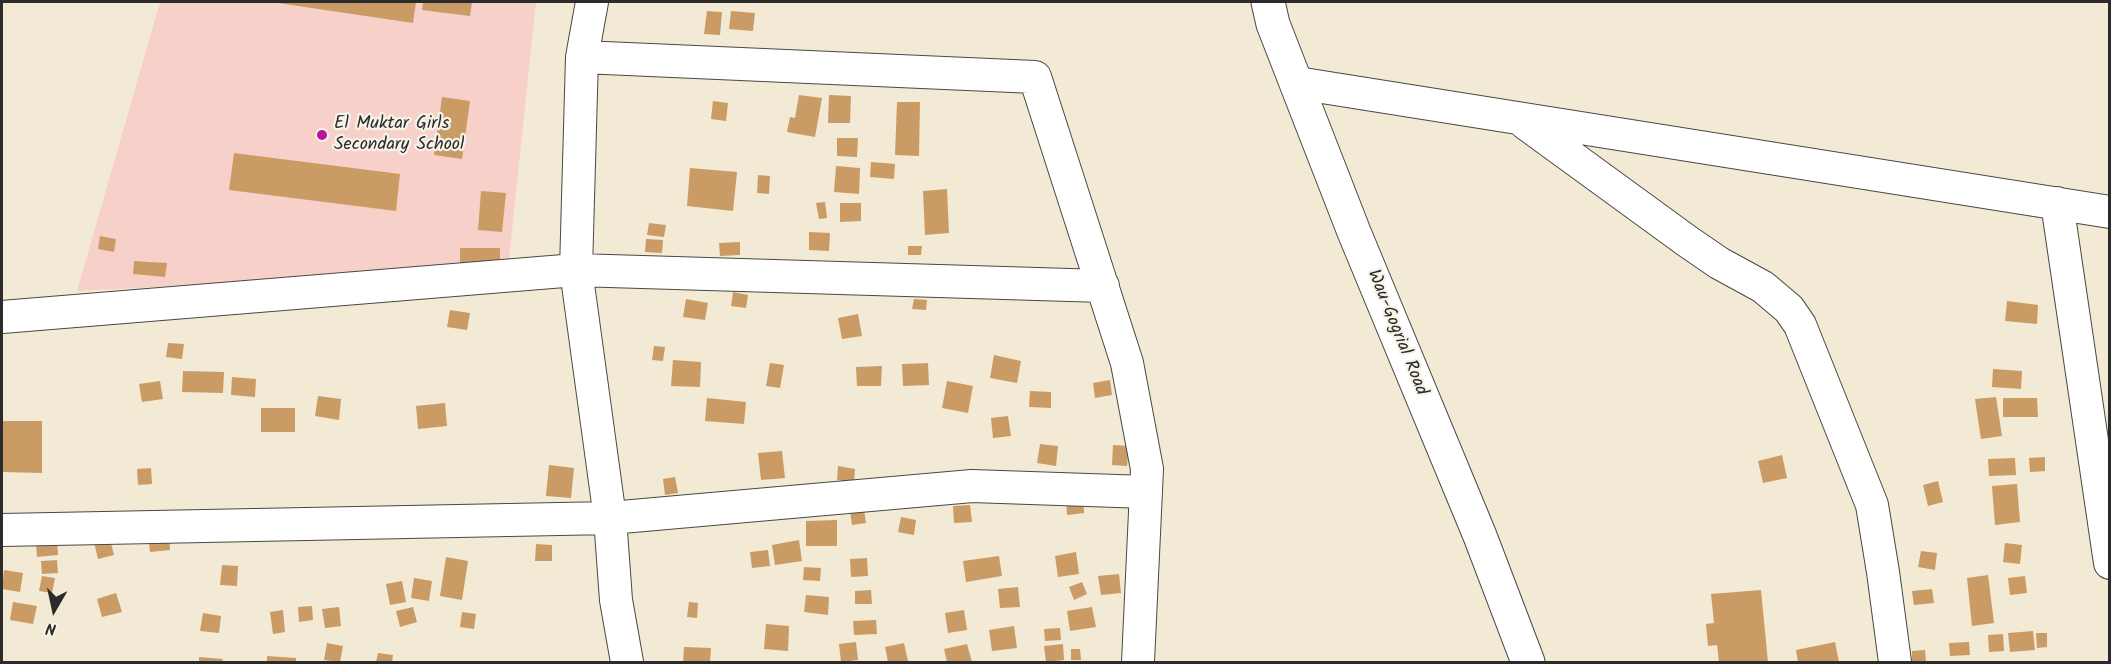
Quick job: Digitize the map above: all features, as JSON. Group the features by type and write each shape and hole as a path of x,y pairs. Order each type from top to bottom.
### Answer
{"main road":[{"name":"Wau-Gogrial Road","path":"1268,2 1273,24 1354,232 1480,536 1528,663"}],"street":[{"path":"592,2 582,57 576,270 610,518 616,600 627,663"},
{"path":"582,57 1035,77 1127,363 1147,469 1138,663"},
{"path":"1297,83 2109,212"},
{"path":"1520,119 1687,241 1719,263 1763,287 1789,309 1800,325 1872,505 1884,572 1895,663"},
{"path":"2057,203 2109,563"},
{"path":"2,317 576,270 1103,286"},
{"path":"2,530 610,518 972,486 1146,492"}],"shaded area":[{"name":"El Muktar Girls Secondary School","path":"160,2 536,2 508,269 77,291"}],"building":[{"path":"271,2 416,2 413,23"},
{"path":"423,2 472,2 470,16 422,10"},
{"path":"707,11 722,12 720,35 704,34"},
{"path":"731,11 755,13 753,31 729,29"},
{"path":"799,95 822,98 815,137 787,132 790,117 795,118"},
{"path":"829,95 851,96 850,123 828,123"},
{"path":"442,97 470,101 462,159 434,155"},
{"path":"713,101 728,103 726,121 711,119"},
{"path":"897,102 920,102 919,156 895,155"},
{"path":"837,138 858,138 857,157 837,156"},
{"path":"234,153 400,174 396,211 229,190"},
{"path":"871,162 895,164 894,179 870,177"},
{"path":"836,166 860,168 859,194 834,192"},
{"path":"690,168 737,172 733,211 687,206"},
{"path":"758,175 770,176 769,194 757,193"},
{"path":"947,189 949,233 925,235 923,191"},
{"path":"481,191 506,193 502,232 478,230"},
{"path":"825,202 827,218 819,219 816,203"},
{"path":"840,203 861,203 861,221 840,222"},
{"path":"649,223 666,225 664,237 647,235"},
{"path":"809,232 830,233 829,251 809,250"},
{"path":"100,236 116,239 114,252 98,249"},
{"path":"646,239 663,240 662,253 645,252"},
{"path":"740,242 740,255 720,256 719,243"},
{"path":"908,246 922,246 921,255 908,255"},
{"path":"460,248 500,248 500,265 460,265"},
{"path":"134,261 167,263 165,277 133,274"},
{"path":"733,292 748,295 746,308 731,306"},
{"path":"686,299 708,303 705,320 683,317"},
{"path":"914,299 927,300 926,310 912,309"},
{"path":"2007,301 2038,305 2037,324 2005,321"},
{"path":"450,310 470,313 467,330 447,327"},
{"path":"858,314 862,336 842,339 838,318"},
{"path":"168,343 184,344 182,359 166,357"},
{"path":"654,346 665,347 663,361 652,360"},
{"path":"994,355 1021,361 1017,383 990,378"},
{"path":"673,360 701,362 700,387 671,386"},
{"path":"770,363 784,365 780,388 766,386"},
{"path":"928,363 929,385 903,386 902,364"},
{"path":"882,366 881,386 857,386 856,367"},
{"path":"1993,369 2022,371 2021,389 1992,387"},
{"path":"183,371 224,372 223,393 182,392"},
{"path":"232,377 256,379 255,397 231,395"},
{"path":"1110,380 1112,395 1095,398 1093,383"},
{"path":"160,381 163,399 142,402 139,384"},
{"path":"947,381 973,386 968,413 942,408"},
{"path":"1030,391 1051,392 1051,408 1029,407"},
{"path":"318,396 341,399 339,420 315,416"},
{"path":"1996,397 2002,436 1981,439 1975,399"},
{"path":"707,398 746,402 744,424 705,421"},
{"path":"2003,398 2037,398 2038,417 2003,417"},
{"path":"445,403 447,426 418,429 416,406"},
{"path":"261,408 295,408 295,432 261,432"},
{"path":"1008,416 1011,436 993,438 991,418"},
{"path":"2,421 42,421 42,473 2,472"},
{"path":"1040,444 1058,446 1056,466 1037,463"},
{"path":"1113,445 1129,446 1127,466 1112,465"},
{"path":"782,451 785,478 761,480 758,453"},
{"path":"1782,455 1787,478 1763,483 1758,461"},
{"path":"2045,457 2045,471 2030,472 2029,458"},
{"path":"2015,458 2016,475 1989,476 1988,459"},
{"path":"549,465 574,468 571,498 546,496"},
{"path":"838,466 855,469 854,482 837,480"},
{"path":"151,468 152,484 138,485 137,469"},
{"path":"675,477 678,493 665,495 663,479"},
{"path":"1938,481 1943,502 1928,506 1923,485"},
{"path":"2017,484 2020,522 1995,525 1992,486"},
{"path":"1083,496 1084,513 1067,515 1066,497"},
{"path":"970,505 972,522 954,523 953,506"},
{"path":"864,509 866,523 852,525 850,511"},
{"path":"901,517 916,520 914,535 898,532"},
{"path":"837,520 837,546 806,546 806,521"},
{"path":"169,533 170,550 150,552 148,535"},
{"path":"109,535 114,555 98,559 93,538"},
{"path":"799,540 802,561 775,565 772,545"},
{"path":"57,541 58,555 37,557 36,543"},
{"path":"2005,543 2022,545 2020,564 2003,562"},
{"path":"536,544 552,545 552,561 535,561"},
{"path":"768,550 770,566 752,568 750,552"},
{"path":"1921,551 1937,553 1935,570 1918,567"},
{"path":"1076,552 1079,574 1058,577 1055,556"},
{"path":"999,556 1002,576 966,582 963,561"},
{"path":"446,557 468,561 462,600 440,596"},
{"path":"867,558 868,576 851,577 850,559"},
{"path":"57,560 58,573 42,574 41,561"},
{"path":"222,565 238,566 237,586 220,585"},
{"path":"804,567 821,568 820,581 803,580"},
{"path":"4,570 23,573 20,592 2,589"},
{"path":"1119,574 1121,593 1101,595 1098,576"},
{"path":"1988,575 1994,623 1972,626 1967,578"},
{"path":"42,576 55,578 52,593 39,591"},
{"path":"2025,576 2027,593 2010,595 2008,578"},
{"path":"414,578 432,581 429,601 411,598"},
{"path":"402,581 406,602 390,605 386,584"},
{"path":"1082,582 1087,594 1074,600 1069,587"},
{"path":"1018,587 1020,607 1000,608 998,589"},
{"path":"1932,589 1934,603 1914,605 1912,591"},
{"path":"871,590 872,604 855,604 855,591"},
{"path":"1761,590 1768,662 1719,662 1717,645 1708,646 1706,624 1714,623 1711,594"},
{"path":"116,593 122,612 102,617 97,599"},
{"path":"806,595 829,597 828,615 804,612"},
{"path":"13,602 37,606 33,624 10,620"},
{"path":"689,602 698,603 697,618 687,617"},
{"path":"312,606 313,620 299,622 298,607"},
{"path":"339,607 341,626 325,628 322,609"},
{"path":"413,607 417,622 400,627 396,611"},
{"path":"1092,607 1096,627 1070,631 1067,611"},
{"path":"283,610 285,632 273,634 270,612"},
{"path":"964,610 967,630 948,633 945,613"},
{"path":"462,612 476,614 474,629 460,627"},
{"path":"203,613 221,616 219,633 200,631"},
{"path":"876,620 877,634 854,635 853,621"},
{"path":"766,624 789,626 788,651 764,649"},
{"path":"1014,626 1017,648 992,651 989,630"},
{"path":"1060,628 1061,640 1045,641 1044,629"},
{"path":"2033,631 2035,650 2010,652 2008,633"},
{"path":"2036,633 2047,633 2047,647 2037,648"},
{"path":"2003,634 2004,651 1989,652 1988,635"},
{"path":"856,642 858,660 841,662 839,644"},
{"path":"1835,642 1839,662 1798,662 1796,650"},
{"path":"1969,642 1970,655 1950,656 1949,643"},
{"path":"327,643 343,646 340,662 324,660"},
{"path":"904,643 908,661 888,662 885,647"},
{"path":"967,644 972,662 947,662 944,649"},
{"path":"1063,644 1064,660 1046,662 1044,646"},
{"path":"684,647 711,648 710,662 683,662"},
{"path":"1071,649 1080,649 1081,660 1071,660"},
{"path":"1925,650 1926,662 1912,662 1912,651"},
{"path":"378,653 393,655 392,662 376,662"},
{"path":"267,656 296,658 296,662 267,662"},
{"path":"199,657 223,659 222,662 199,662"}],"place":[{"name":"El Muktar Girls Secondary School","path":"322,135"}]}
